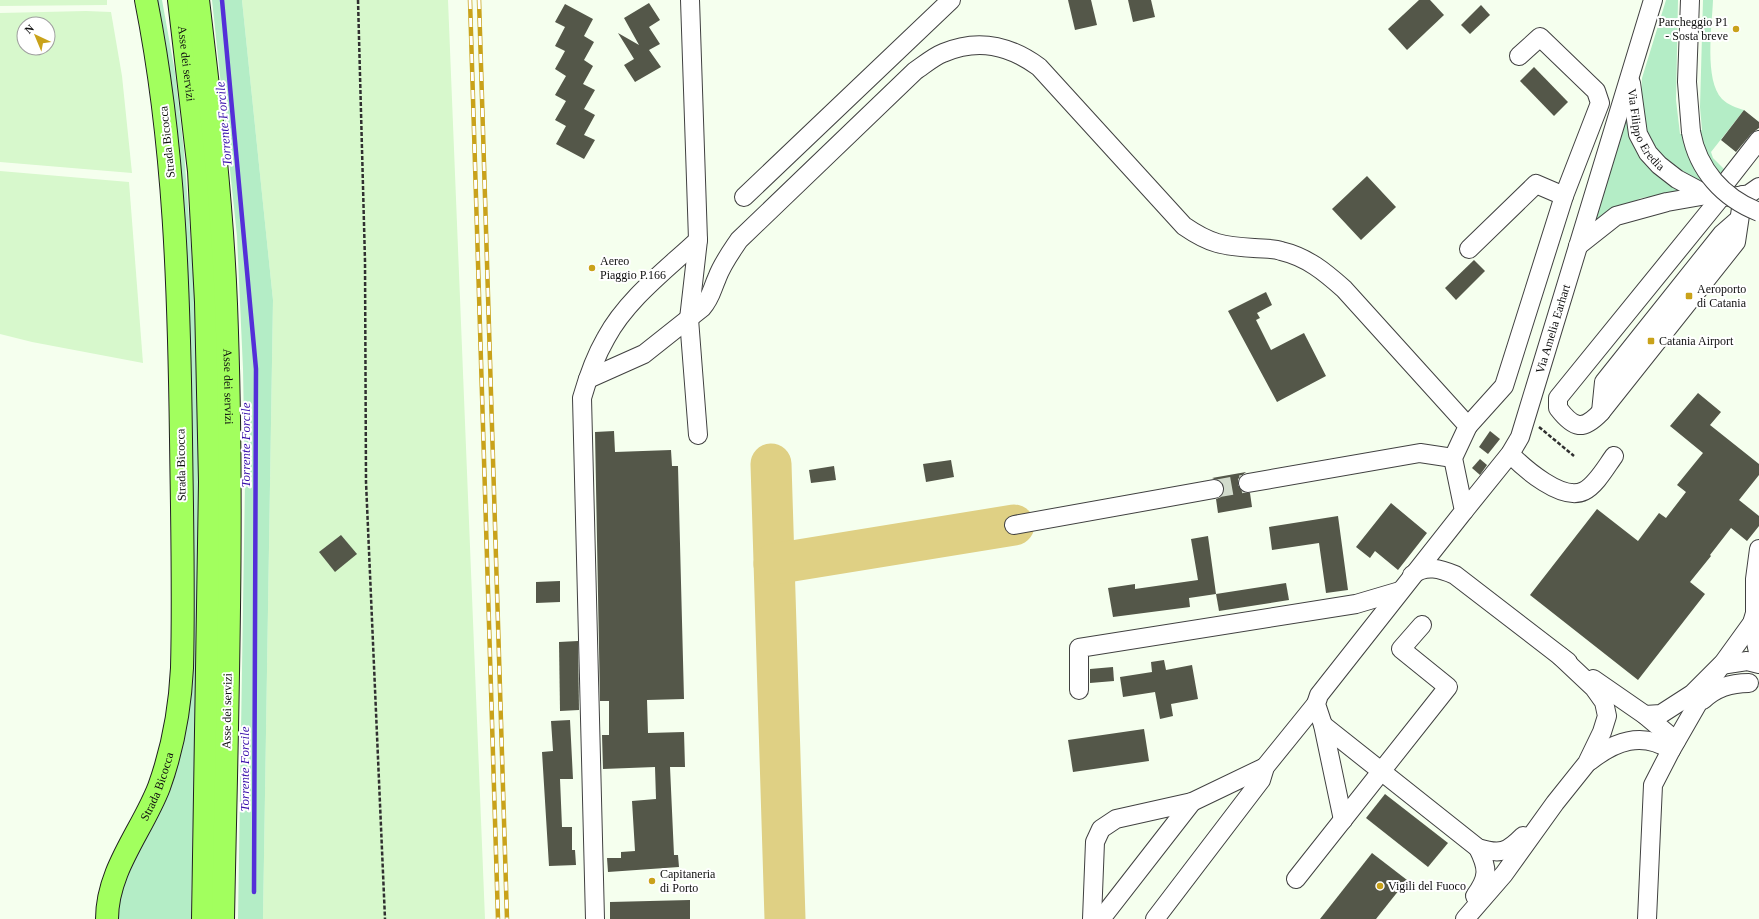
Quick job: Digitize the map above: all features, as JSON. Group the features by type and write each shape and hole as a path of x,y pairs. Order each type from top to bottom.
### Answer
{"main road":[{"name":"Strada Bicocca","path":"107,919 107,907 113,879 158,788 171,749 180,703 182,668 179,304 169,146 155,45 146,0"},
{"path":"167,0 190,86"},
{"name":"Asse dei servizi","path":"179,0 199,171 206,302 210,482 203,919"},
{"name":"Asse dei servizi","path":"198,0 215,144 226,302 230,435 231,482 228,665 222,919"}],"street":[{"path":"690,0 698,240 688,320 698,435"},
{"path":"744,196 952,0"},
{"name":"Via Filippo Eredia","path":"1653,0 1630,75 1638,134 1648,153 1677,179 1714,195"},
{"path":"1690,0 1687,82 1691,132 1697,153 1706,170 1718,185 1736,201 1759,212"},
{"path":"1464,510 1453,458 1468,426 1504,386 1564,196 1600,103 1596,90 1540,37 1520,56"},
{"path":"588,380 644,354 688,320 710,300 716,278 739,240 915,71 942,53 966,45 999,46 1023,55 1039,67 1184,226 1203,239 1229,246 1280,250 1306,259 1325,272 1344,289 1468,426"},
{"name":"Via Amelia Earhart","path":"1265,767 1316,704 1319,695 1412,575 1510,454 1520,437 1630,75"},
{"path":"1578,246 1616,216 1667,202 1714,195 1751,193 1738,220 1736,242 1601,412 1591,422 1584,426 1577,425 1558,408 1558,398 1714,195 1720,190 1759,140"},
{"path":"1469,249 1536,184 1564,196"},
{"path":"595,919 581,418 582,398 606,337 629,305 698,240"},
{"path":"1248,483 1420,453 1453,458"},
{"path":"1510,454 1535,476 1553,486 1572,493 1585,490 1614,456"},
{"path":"1014,524 1214,489"},
{"path":"1450,527 1444,547 1447,561 1456,575"},
{"path":"1647,919 1653,785 1693,712 1722,665 1752,623 1755,613 1755,579 1759,549"},
{"path":"1412,575 1422,569 1429,568 1439,568 1456,575 1560,656 1645,715 1674,745"},
{"path":"1079,690 1079,648 1356,604 1400,591"},
{"path":"1356,604 1362,606 1371,617 1371,625 1367,634"},
{"path":"1752,623 1759,657"},
{"path":"1296,879 1448,687 1401,649 1422,625"},
{"path":"1738,641 1737,655 1741,670 1754,685"},
{"path":"1560,656 1594,688 1604,702 1607,716 1602,732 1588,763"},
{"path":"1645,715 1662,714 1692,694 1722,665 1746,661 1759,664"},
{"path":"1693,712 1704,699 1716,690 1730,684 1754,685"},
{"path":"1316,704 1323,725 1342,820"},
{"path":"1323,725 1478,848 1490,852 1504,852 1513,846 1556,803"},
{"path":"1465,919 1504,874 1556,803 1588,763 1605,749 1628,741 1650,739 1674,745"},
{"path":"1092,919 1095,842 1102,829 1116,819 1192,802 1265,767"},
{"path":"1155,919 1261,780 1265,767"},
{"path":"1101,919 1192,802"},
{"path":"1458,919 1482,887 1487,873 1485,862 1478,848"}],"path":[{"path":"358,0 365,261 366,482 385,919"}],"green space":[{"path":"0,0 107,0 107,5 0,6"},
{"path":"156,0 162,0 175,72 184,151 195,301 200,481 191,919 118,919 118,908 125,881 188,704"},
{"path":"212,0 242,0 273,300 263,919 238,919 245,482 243,369 237,236"},
{"path":"242,0 448,0 485,919 263,919 273,300"},
{"path":"1666,0 1678,0 1676,100 1680,134 1702,130 1700,107 1703,0 1713,0 1710,52 1713,79 1716,90 1724,101 1744,110 1711,152 1713,158 1726,171 1717,178 1701,181 1690,177 1666,162 1647,134 1641,96 1642,78"},
{"path":"86,11 111,12 122,76 132,173 0,162 0,13"},
{"path":"1628,114 1691,192 1641,198 1617,210 1588,229"},
{"path":"0,171 129,182 143,363 32,342 0,334"}],"building":[{"path":"1068,0 1091,0 1097,25 1075,30"},
{"path":"1128,0 1151,0 1155,17 1133,22"},
{"path":"1419,0 1430,0 1444,15 1407,50 1388,29"},
{"path":"649,3 660,20 649,27 660,44 649,50 661,67 635,82 624,65 634,59 618,33 639,45 624,18"},
{"path":"565,4 593,19 584,36 594,42 584,60 593,66 583,84 595,90 584,109 595,115 584,135 595,140 584,159 556,144 566,126 555,120 566,101 555,95 566,76 555,69 565,51 555,46 565,27 555,22"},
{"path":"1481,5 1490,15 1470,34 1461,25"},
{"path":"1534,67 1568,102 1554,116 1520,81"},
{"path":"1744,110 1759,122 1759,128 1751,134 1736,152 1721,140"},
{"path":"1367,176 1396,207 1361,240 1332,209"},
{"path":"1474,260 1485,271 1456,300 1445,288"},
{"path":"1266,292 1272,305 1257,313 1260,318 1256,320 1271,350 1304,333 1326,376 1277,402 1228,311"},
{"path":"1698,393 1721,412 1710,425 1759,464 1759,475 1739,500 1759,516 1759,526 1747,541 1731,528 1690,582 1705,594 1638,680 1530,595 1597,509 1638,541 1659,513 1666,518 1686,492 1677,485 1703,453 1670,426"},
{"path":"614,431 615,452 671,450 672,466 678,466 684,699 647,700 648,733 684,732 685,767 670,767 674,855 678,855 679,867 608,872 607,858 621,858 621,852 635,851 632,801 656,799 655,767 603,769 602,735 609,735 609,701 600,701 595,432"},
{"path":"1490,431 1500,439 1488,454 1479,447"},
{"path":"1480,459 1487,465 1480,475 1472,468"},
{"path":"951,460 954,477 926,482 923,464"},
{"path":"834,466 836,480 811,483 809,470"},
{"path":"1246,472 1238,479 1238,485 1244,493 1250,493 1252,507 1218,513 1216,499 1221,497 1224,488 1222,482 1212,478"},
{"path":"1391,503 1427,533 1398,570 1375,551 1370,558 1356,547"},
{"path":"1338,516 1348,590 1326,593 1319,543 1272,550 1269,527"},
{"path":"341,535 357,554 335,572 319,552"},
{"path":"1208,536 1216,594 1189,598 1190,607 1113,617 1108,588 1135,584 1135,589 1198,580 1191,539"},
{"path":"560,581 560,602 536,603 536,582"},
{"path":"1286,583 1289,600 1219,611 1216,594"},
{"path":"578,641 579,710 560,711 559,642"},
{"path":"1164,660 1166,670 1192,665 1198,699 1171,704 1173,716 1160,719 1155,692 1123,697 1120,677 1152,672 1151,662"},
{"path":"1113,667 1114,681 1090,683 1090,669"},
{"path":"570,720 573,779 560,779 562,827 572,827 572,850 575,850 576,865 549,866 542,752 553,751 551,721"},
{"path":"1144,729 1149,761 1073,772 1068,740"},
{"path":"1385,794 1448,843 1428,867 1366,818"},
{"name":"Vigili del Fuoco","path":"1372,853 1407,880 1376,919 1320,919"},
{"path":"690,900 690,919 610,919 610,902"}],"waterway":[{"name":"Torrente Forcile","path":"222,0 256,369 254,892"}],"taxiway":[{"path":"771,464 785,919"},
{"path":"774,564 1014,525"}],"tunnel":[{"path":"1214,489 1248,483"}],"railway":[{"path":"470,0 498,919"},
{"path":"479,0 507,919"}],"place":[{"name":"Parcheggio P1 - Sosta breve","path":"1736,29"},
{"name":"Aereo Piaggio P.166","path":"592,268"},
{"name":"Aeroporto di Catania","path":"1689,296"},
{"name":"Catania Airport","path":"1651,341"},
{"name":"Capitaneria di Porto","path":"652,881"},
{"name":"Vigili del Fuoco","path":"1380,886"}]}
